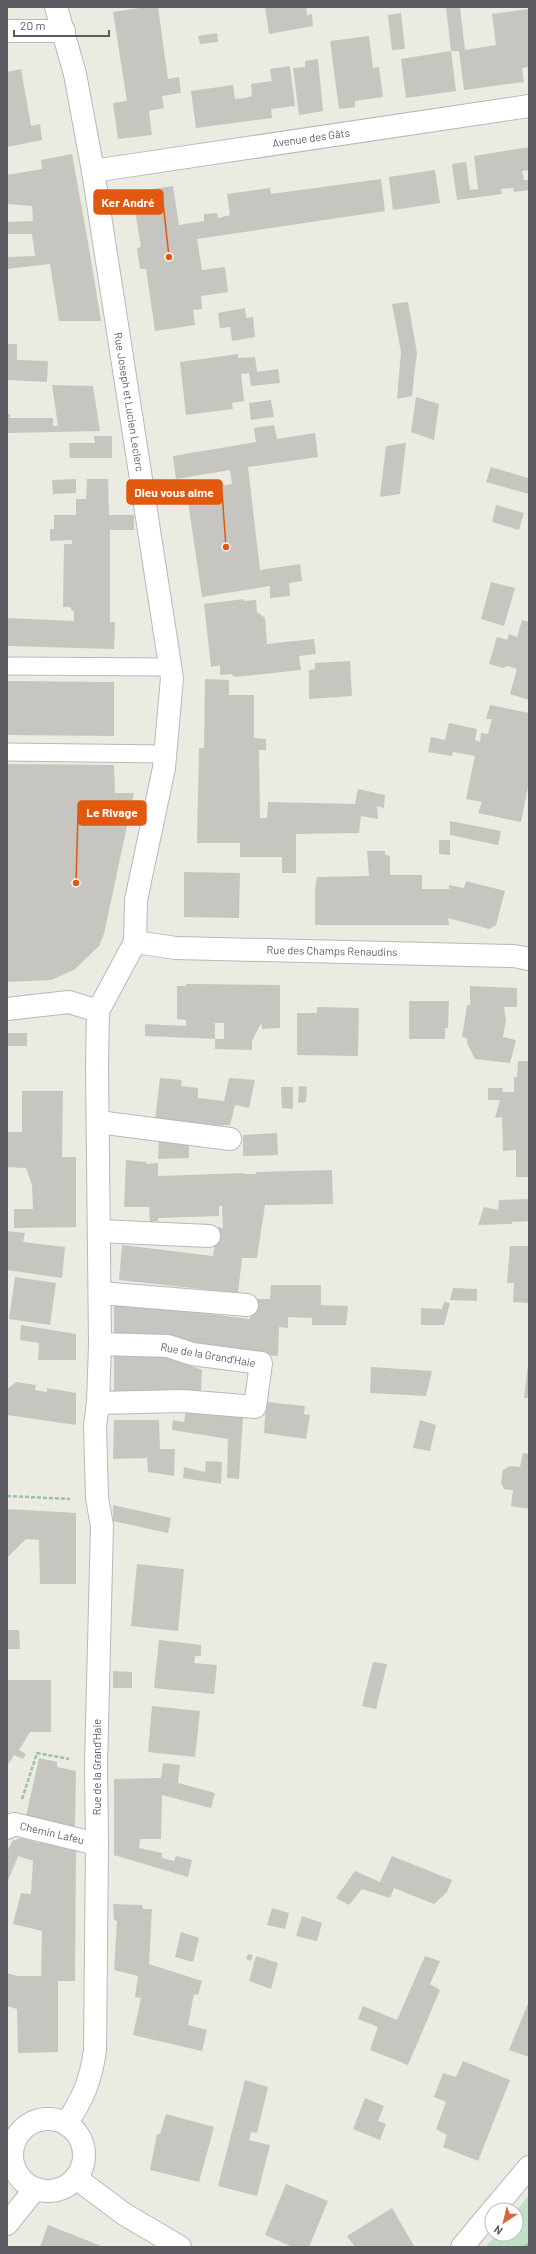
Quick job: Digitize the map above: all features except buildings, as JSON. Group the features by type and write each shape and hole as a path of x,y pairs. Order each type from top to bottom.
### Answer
{"street":[{"name":"Rue Joseph et Lucien Leclerc","path":"56,7 75,74 93,171 172,678 165,754 136,900 135,942"},
{"path":"7,31 64,31"},
{"name":"Avenue des Gâts","path":"93,171 529,106"},
{"name":"Rue des Champs Renaudins","path":"135,942 167,947 514,956 529,959"},
{"name":"Rue de la Grand'Haie","path":"66,2124 82,2102 92,2073 95,2050 97,1844 96,1765 102,1526 96,1498 95,1426 98,1403 100,1344 98,1011 135,942"},
{"path":"7,1010 70,1002 98,1011"},
{"path":"98,1122 230,1139"},
{"path":"99,1231 209,1236"},
{"path":"100,1293 247,1305"},
{"name":"Rue de la Grand'Haie","path":"98,1403 183,1401 255,1407 261,1363 192,1354 168,1346 100,1344"},
{"name":"Chemin Lafeu","path":"10,1826 97,1844"},
{"path":"43,2119 55,2120 66,2124 76,2132 82,2143 84,2155 82,2167 76,2178 68,2186 57,2190 46,2191 35,2189 21,2179 12,2164 11,2140 31,2123 43,2119"},
{"path":"500,2202 529,2167"},
{"path":"76,2178 124,2214 180,2247"},
{"path":"7,2224 35,2189"},
{"path":"462,2247 484,2221"}],"lane":[{"path":"7,666 170,667"},
{"path":"7,752 165,754"}],"path":[{"path":"7,1496 96,1498"},
{"path":"10,1826 37,1752 96,1765"},
{"path":"525,2247 529,2242"}],"green space":[{"path":"529,2195 529,2247 486,2247 490,2242 524,2242 523,2202"}],"place":[{"name":"Ker André","path":"169,257"},
{"name":"Dieu vous aime","path":"226,547"},
{"name":"Le Rivage","path":"76,883"}]}
